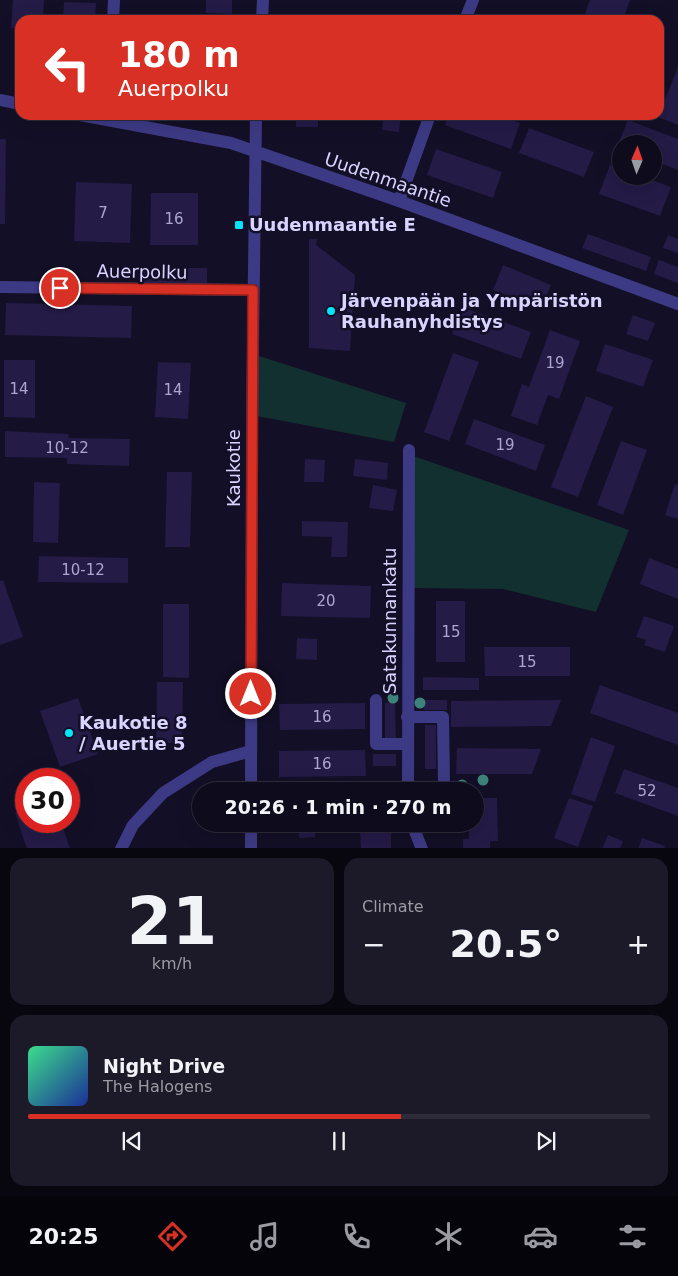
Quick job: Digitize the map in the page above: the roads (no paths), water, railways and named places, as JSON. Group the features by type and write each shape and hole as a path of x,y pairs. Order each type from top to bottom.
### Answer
{"street":[{"path":"113,15 114,0"},
{"path":"262,15 263,0"},
{"path":"467,15 473,0"},
{"path":"0,100 15,103"},
{"name":"Uudenmaantie","path":"120,120 231,143 399,201 678,304"},
{"name":"Kaukotie","path":"251,782 253,290 256,120"},
{"path":"399,201 428,120"},
{"name":"Auerpolku","path":"0,287 253,290"},
{"name":"Satakunnankatu","path":"408,782 409,450"},
{"path":"376,700 376,744 407,744"},
{"path":"407,718 443,717 444,782"},
{"path":"121,848 133,825 163,793 212,762 251,751"},
{"path":"251,832 251,848"},
{"path":"415,832 422,848"}],"place":[{"name":"Uudenmaantie E","path":"239,225"},
{"name":"Järvenpään ja Ympäristön Rauhanyhdistys","path":"331,311"},
{"name":"Kaukotie 8 / Auertie 5","path":"69,733"}]}
